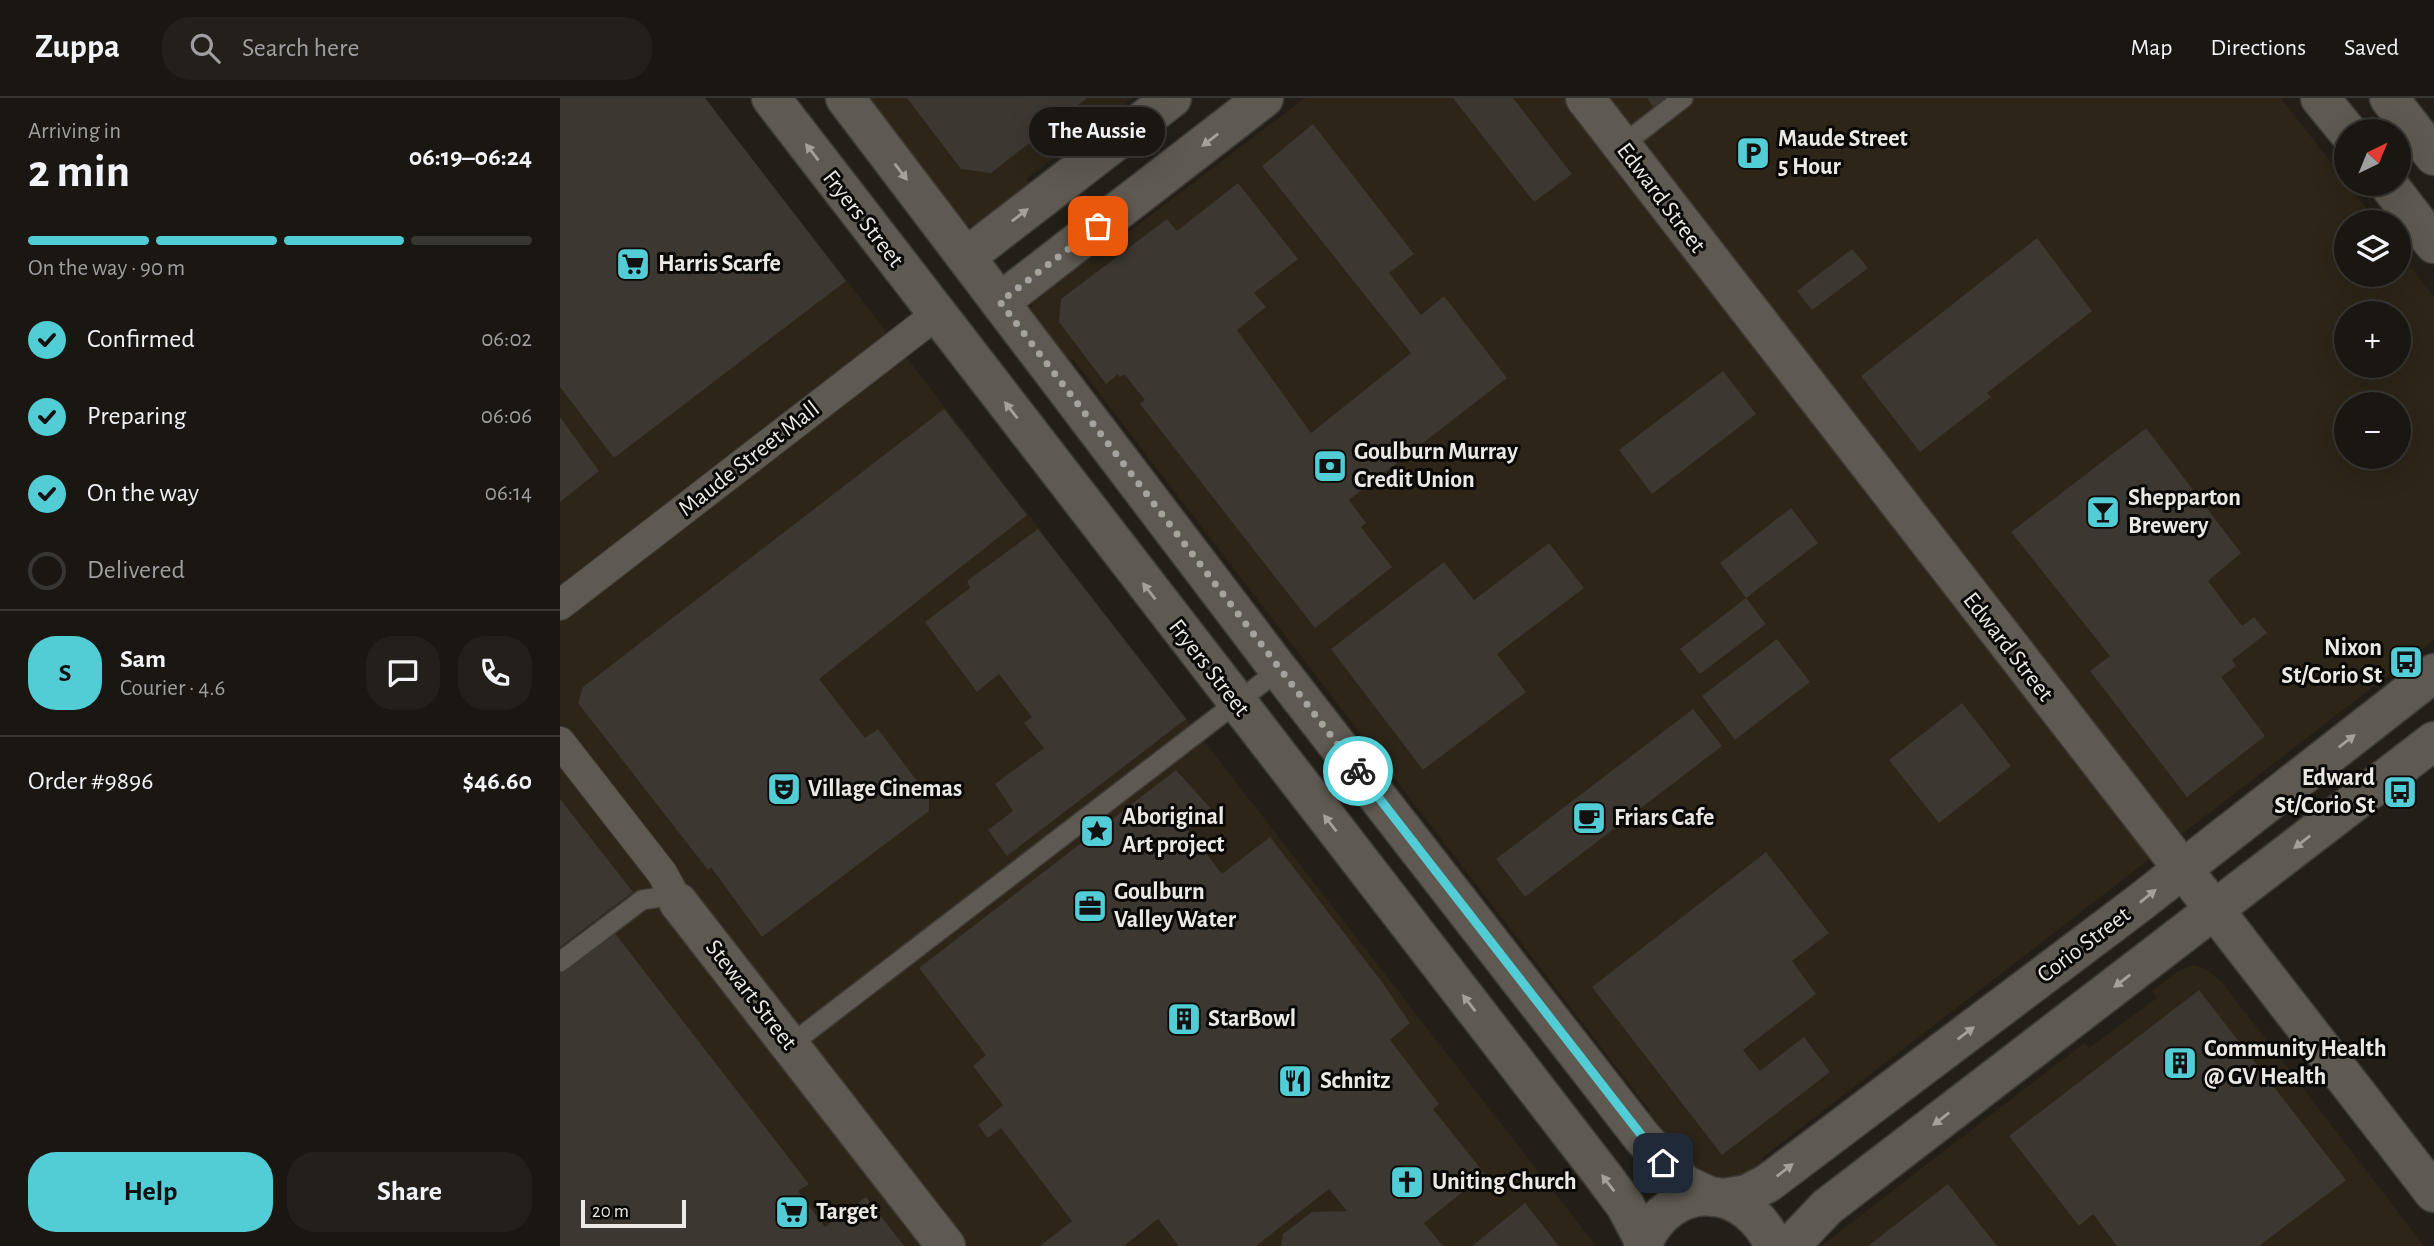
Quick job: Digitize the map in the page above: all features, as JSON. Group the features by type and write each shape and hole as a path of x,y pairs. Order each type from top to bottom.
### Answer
{"street":[{"name":"Fryers Street","path":"771,98 1611,1186 1644,1243"},
{"path":"845,98 1279,670 1663,1163 1684,1184 1756,1216 1774,1246"},
{"path":"937,314 966,257 1172,98"},
{"path":"937,314 1000,302 1264,98"},
{"name":"Edward Street","path":"1584,98 2434,1193"},
{"path":"2320,98 2337,119"},
{"path":"2389,98 2434,156"},
{"path":"2397,196 2434,243"},
{"name":"Maude Street Mall","path":"560,605 937,314"},
{"name":"Corio Street","path":"1644,1243 1655,1222 1671,1207 1691,1198 1747,1194 1768,1183 2434,673"},
{"name":"Corio Street","path":"1790,1246 1827,1207 2434,741"},
{"name":"Stewart Street","path":"560,742 662,873 678,902 946,1246"}],"lane":[{"path":"1621,146 1683,98"},
{"path":"790,1045 1279,670"},
{"path":"560,962 642,900 661,897 678,902"}],"shaded area":[{"path":"560,98 705,98 1596,1246 560,1246"},
{"path":"868,98 1132,98 1026,179 1033,188 987,224 968,226 959,224"},
{"path":"1305,98 2281,98 2334,166 2334,196 2357,196 2368,210 2334,210 2334,287 2411,287 2411,267 2434,297 2434,640 1763,1157 1766,1168 1739,1184 1697,1177 1640,1120 1650,1111 1073,359 1062,368 1029,312 1038,289 1101,241 1109,247"},
{"path":"2194,965 2206,969 2222,982 2424,1246 1821,1246 2084,1043 2089,1048 2157,998 2152,991 2179,970"}],"building":[{"path":"560,98 705,98 846,281 614,458 560,387"},
{"path":"907,98 1087,98 991,173 961,169"},
{"path":"1453,98 1513,98 1572,174 1534,202"},
{"path":"1647,98 1667,98 1654,108"},
{"path":"1313,124 1414,254 1389,273 1421,315 1444,296 1507,378 1349,500 1366,523 1361,527 1392,567 1315,628 1140,404 1145,400 1124,374 1120,377 1118,374 1106,384 1059,322 1061,299 1167,219 1177,231 1238,183 1298,259 1254,293 1266,307 1237,330 1311,433 1411,353 1262,166"},
{"path":"2037,238 2092,311 1987,393 1991,397 1920,452 1861,376"},
{"path":"1852,249 1868,268 1812,310 1797,291"},
{"path":"1723,371 1756,414 1652,494 1619,450"},
{"path":"944,409 1027,515 819,679 865,738 878,729 929,797 929,811 762,937 711,867 708,870 578,703 583,687"},
{"path":"560,417 599,471 560,502"},
{"path":"2146,428 2241,553 2208,581 2242,626 2254,617 2267,633 2232,660 2236,666 2221,677 2265,736 2187,797 2090,671 2110,656 2011,532"},
{"path":"1791,508 1818,543 1746,598 1720,563"},
{"path":"1038,529 1186,719 1007,856 988,830 1013,811 995,784 1044,748 1024,723 1032,717 999,674 977,692 925,622 970,588 967,581"},
{"path":"1549,543 1584,588 1497,654 1526,692 1423,770 1331,649 1444,562 1474,600"},
{"path":"1746,598 1766,624 1700,674 1680,649"},
{"path":"1777,639 1810,682 1735,740 1702,696"},
{"path":"1962,703 2011,766 1939,823 1889,760"},
{"name":"Friars Cafe","path":"1693,709 1722,746 1525,897 1496,859"},
{"path":"1176,770 1212,810 1190,826 1188,823 1184,825 1222,874 1270,837 1382,982 1410,1023 1390,1040 1439,1104 1433,1109 1485,1174 1424,1223 1443,1246 1281,1246 1283,1234 1312,1212 1347,1211 1329,1189 1256,1246 1179,1246 1158,1219 1124,1246 1040,1246 1072,1221 1001,1128 988,1138 978,1125 1003,1105 973,1066 986,1055 919,968"},
{"path":"560,799 633,892 560,947"},
{"path":"1766,852 1829,933 1792,961 1816,994 1743,1050 1760,1071 1804,1037 1830,1072 1722,1155 1592,987"},
{"path":"614,932 809,1184 798,1191 825,1227 866,1197 904,1246 560,1246 560,973"},
{"name":"Community Health @ GV Health","path":"2199,990 2346,1180 2259,1246 2117,1246 2093,1214 2079,1226 2009,1136"},
{"path":"1948,1184 1997,1246 1868,1246"},
{"name":"Uniting Church","path":"1525,1203 1559,1246 1472,1246"}],"way so far":[{"path":"1098,226 1000,302 1358,771"}],"place":[{"name":"Maude Street 5 Hour","path":"1753,153"},
{"name":"The Aussie","path":"1098,226"},
{"name":"Harris Scarfe","path":"633,264"},
{"name":"Goulburn Murray Credit Union","path":"1330,466"},
{"name":"Shepparton Brewery","path":"2103,512"},
{"name":"Nixon St/Corio St","path":"2406,662"},
{"name":"Village Cinemas","path":"784,789"},
{"name":"Edward St/Corio St","path":"2400,792"},
{"name":"Friars Cafe","path":"1589,818"},
{"name":"Aboriginal Art project","path":"1097,831"},
{"name":"Goulburn Valley Water","path":"1090,906"},
{"name":"StarBowl","path":"1184,1019"},
{"name":"Community Health @ GV Health","path":"2180,1063"},
{"name":"Schnitz","path":"1295,1081"},
{"name":"Uniting Church","path":"1407,1182"},
{"name":"Target","path":"792,1212"}],"route":[{"path":"1358,771 1663,1163"}]}
